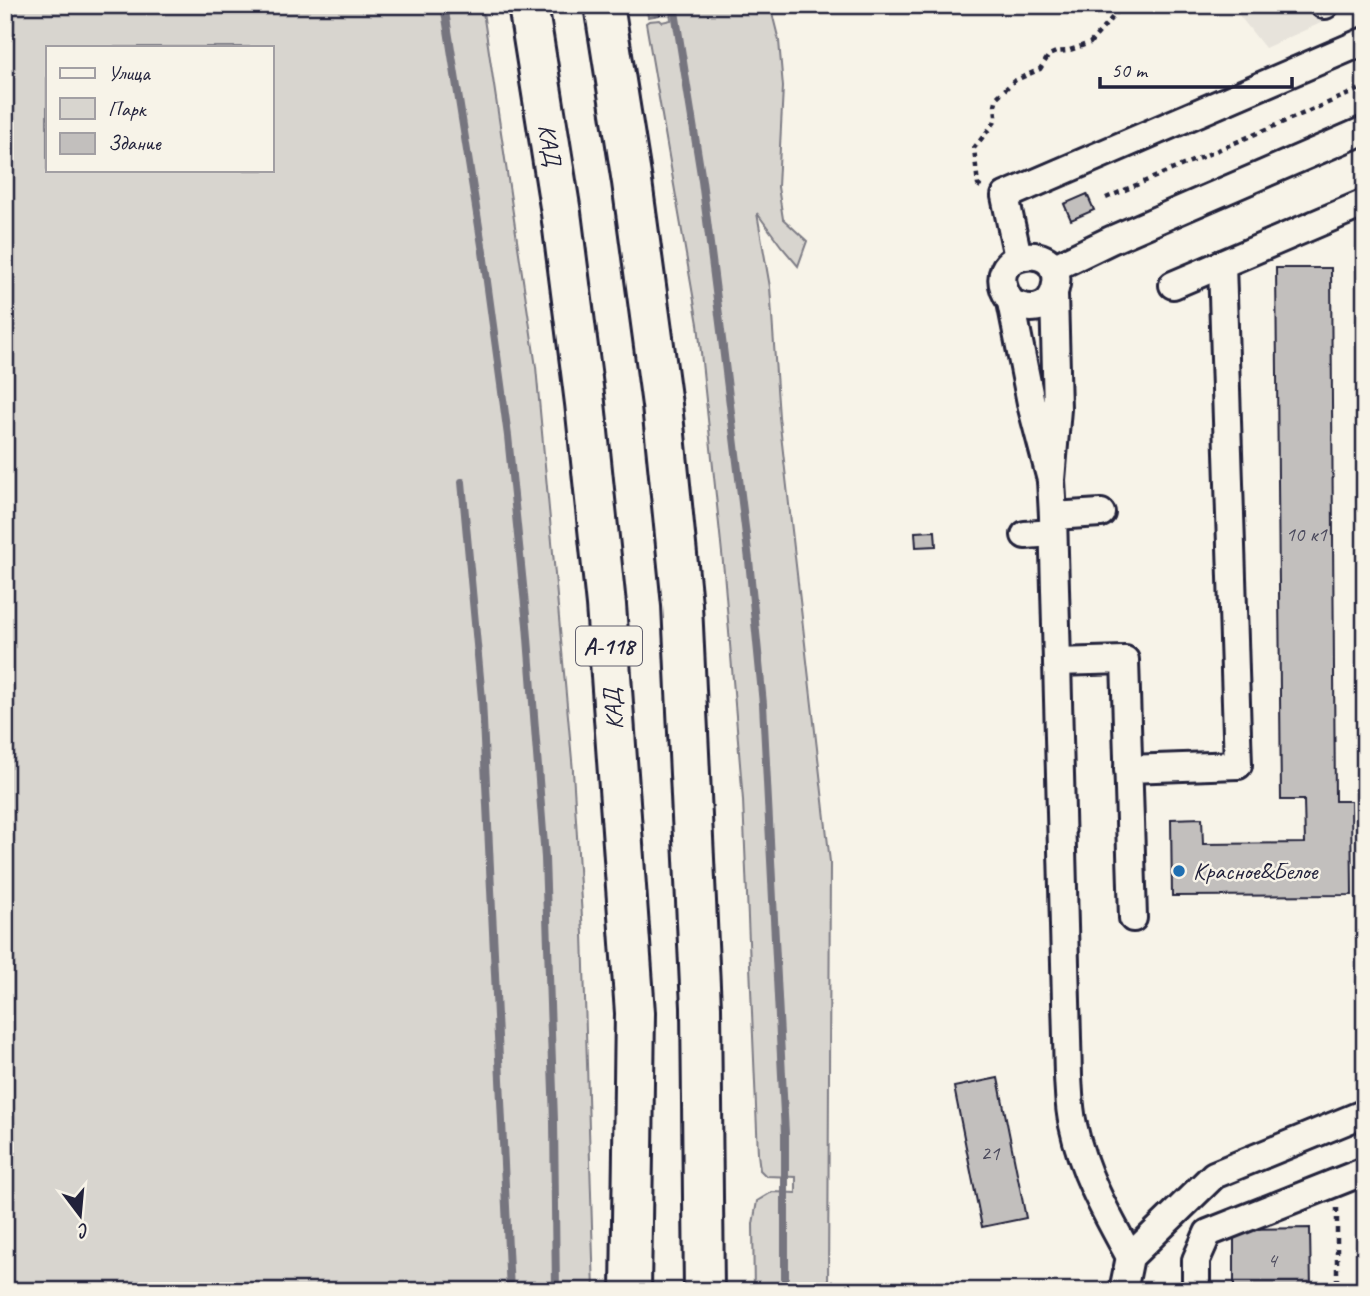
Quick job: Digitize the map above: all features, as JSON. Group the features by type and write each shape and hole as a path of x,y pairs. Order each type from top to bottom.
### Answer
{"highway":[{"name":"КАД","path":"528,5 561,213 606,605 635,1013 631,1291"},
{"path":"604,5 632,182 662,405 682,605 701,1007 705,1291"}],"street":[{"path":"1018,257 1005,196 1365,41"},
{"path":"1010,302 1022,308 1034,309 1046,303 1054,281 1124,235 1365,130"},
{"path":"1173,285 1365,204"},
{"path":"1051,480 1032,408 1010,302 1003,291 1002,277 1007,265 1018,257 1031,254 1044,258 1054,281 1057,409 1051,480 1068,1076 1072,1124 1084,1166 1102,1207 1130,1257"},
{"path":"1128,769 1238,765 1222,264"},
{"path":"1025,535 1053,524 1101,513"},
{"path":"1058,662 1125,660 1133,918"},
{"path":"1123,1291 1130,1257 1213,1175 1365,1113"},
{"path":"1196,1291 1196,1260 1208,1233 1365,1171"}],"path":[{"path":"978,185 974,148 994,123 997,97 1014,81 1040,69 1049,55 1090,43 1123,5"},
{"path":"1105,198 1365,87"},
{"path":"1337,1182 1337,1291"}],"shaded area":[{"path":"1231,5 1361,5 1265,48"}],"green space":[{"path":"5,5 482,5 536,367 573,771 583,934 594,1291 5,1291"},
{"path":"646,5 770,5 779,41 783,87 778,187 783,219 807,241 798,266 757,213 770,287 779,417 830,862 828,1291 754,1291 753,1224 757,1201 772,1192 796,1193 796,1177 766,1176 760,1170 743,800 724,572 698,324 646,23 671,20 670,10 648,17"}],"building":[{"path":"1087,194 1094,210 1071,220 1064,204"},
{"path":"1276,268 1331,268 1335,801 1351,801 1352,895 1172,896 1171,819 1202,818 1203,844 1305,843 1304,800 1281,800"},
{"path":"935,531 936,546 916,547 915,532"},
{"path":"998,1078 1026,1218 982,1227 954,1087"},
{"path":"1310,1228 1311,1291 1234,1291 1234,1229"}],"waterway":[{"path":"444,5 483,252 508,436 527,625 545,858 554,1121 556,1291"},
{"path":"674,5 702,181 749,560 763,704 785,1134 785,1291"},
{"path":"462,482 482,699 510,1291"}],"place":[{"name":"Красное&Белое","path":"1179,871"}]}
